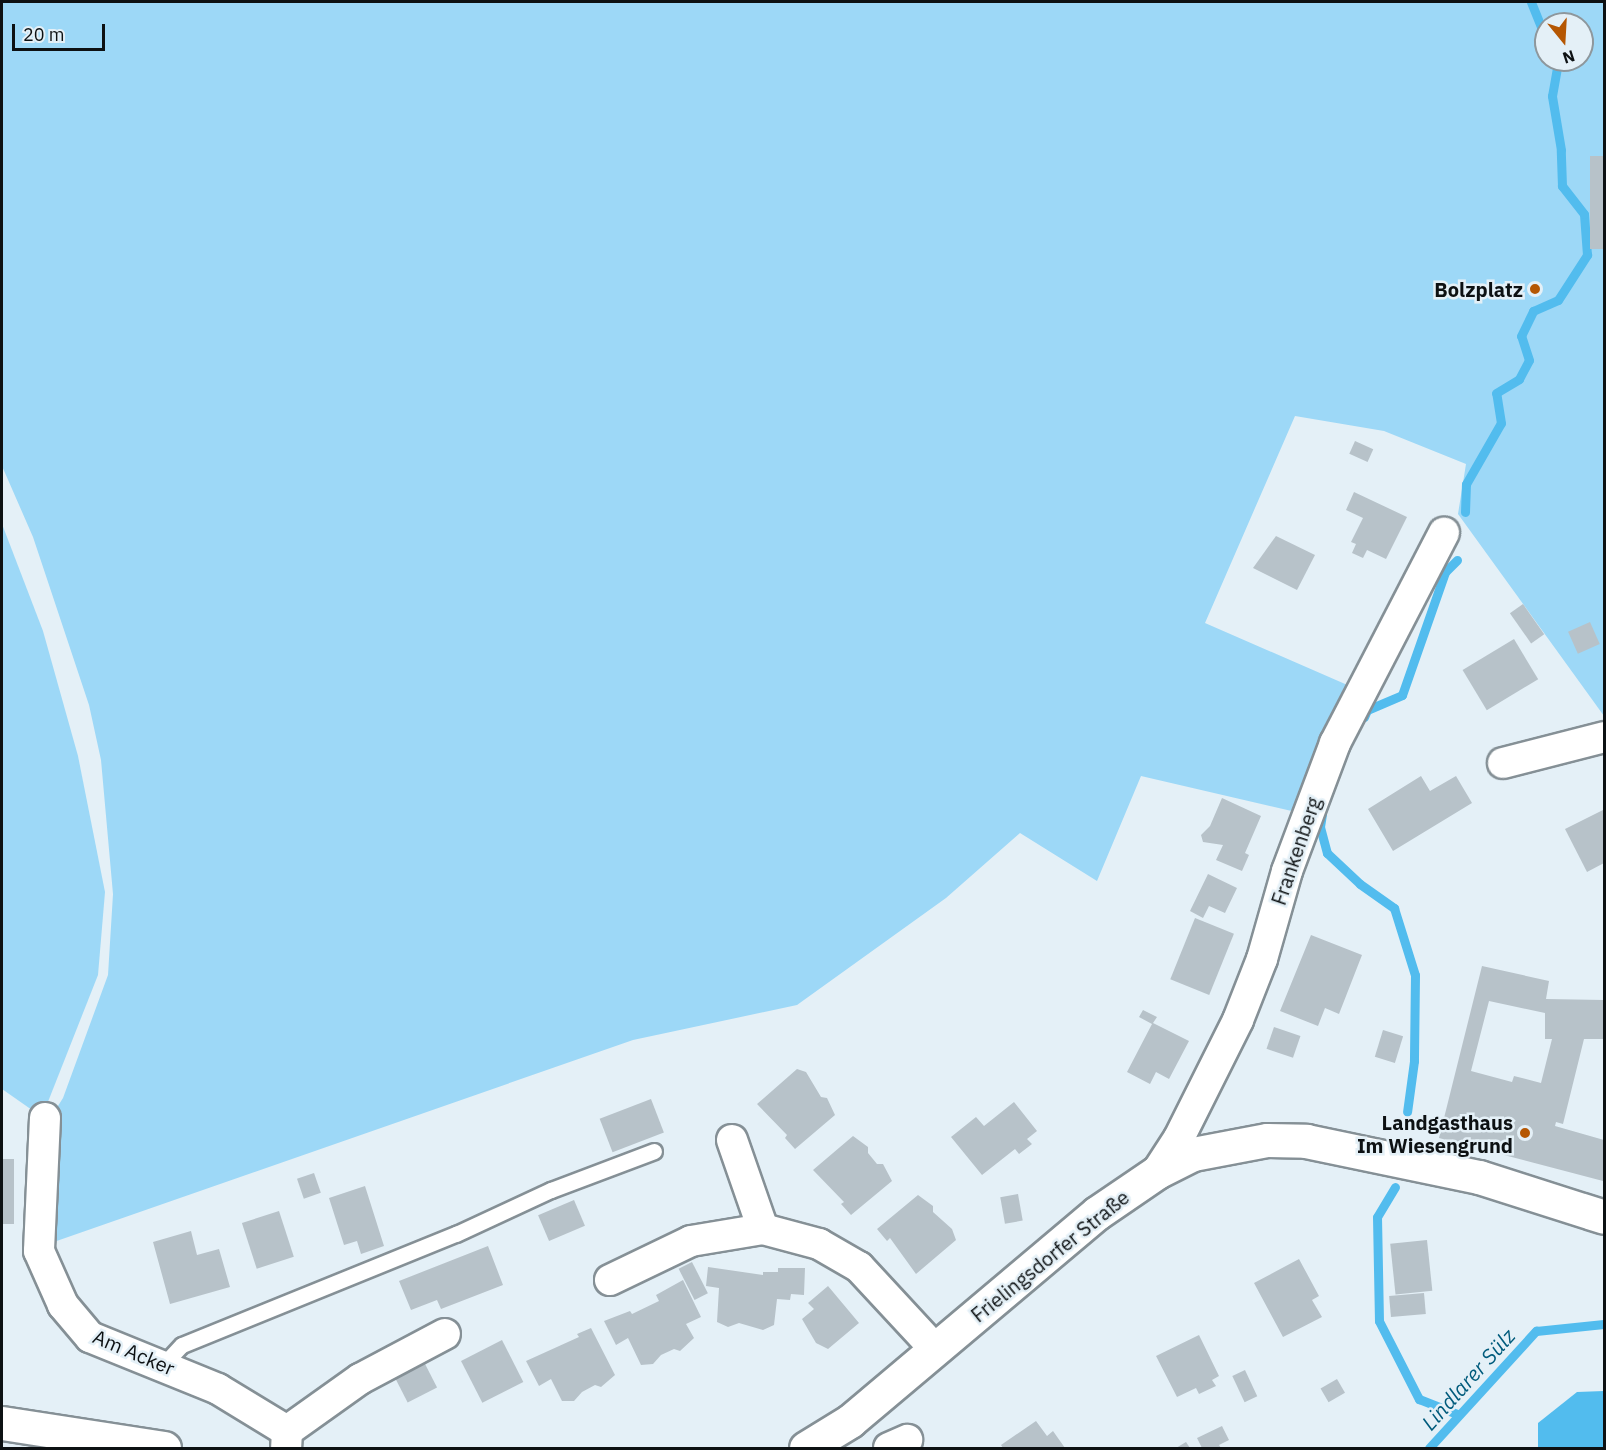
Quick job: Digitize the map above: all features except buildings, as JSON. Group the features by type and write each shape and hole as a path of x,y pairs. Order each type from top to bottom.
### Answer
{"main road":[{"name":"Frielingsdorfer Straße","path":"806,1449 850,1420 1097,1213 1157,1172 1193,1154 1267,1140 1306,1141 1479,1177 1605,1217"},
{"path":"2,1423 164,1449"}],"street":[{"name":"Frankenberg","path":"1157,1172 1179,1138 1238,1020 1262,959 1287,871 1335,743 1444,533"},
{"path":"1503,763 1605,737"},
{"name":"Am Acker","path":"45,1118 39,1251 63,1305 90,1337 164,1365 218,1389 287,1440 360,1379 446,1334"},
{"path":"732,1140 763,1229"},
{"path":"610,1280 691,1241 763,1229 819,1244 860,1267 935,1349"}],"lane":[{"path":"164,1365 182,1345 456,1234 551,1190 654,1151"}],"shaded area":[{"path":"2,2 1604,2 1604,716 1458,514 1466,464 1384,431 1295,416 1205,623 1352,687 1296,812 1141,776 1097,881 1020,833 946,898 797,1005 633,1040 48,1244 51,1117 63,1098 108,975 113,894 101,760 89,705 33,537 2,466"},
{"path":"2,524 43,631 78,756 105,892 98,975 42,1117 2,1089"},
{"path":"1604,1391 1604,1448 1538,1448 1538,1423 1577,1392"}],"waterway":[{"path":"1531,2 1535,12"},
{"path":"1465,512 1466,484 1501,423 1496,393 1519,379 1529,360 1521,336 1533,311 1558,300 1587,255 1584,214 1562,186 1561,150 1552,96 1556,72"},
{"path":"1364,717 1367,710 1402,695 1445,572 1457,560"},
{"path":"1322,814 1320,827 1327,853 1360,884 1394,908 1415,975 1414,1061 1407,1112"},
{"path":"1395,1187 1377,1217 1379,1321 1419,1399 1457,1414"},
{"name":"Lindlarer Sülz","path":"1429,1448 1536,1331 1604,1324"}],"place":[{"name":"Bolzplatz","path":"1535,289"},
{"name":"Landgasthaus Im Wiesengrund","path":"1525,1133"}]}
